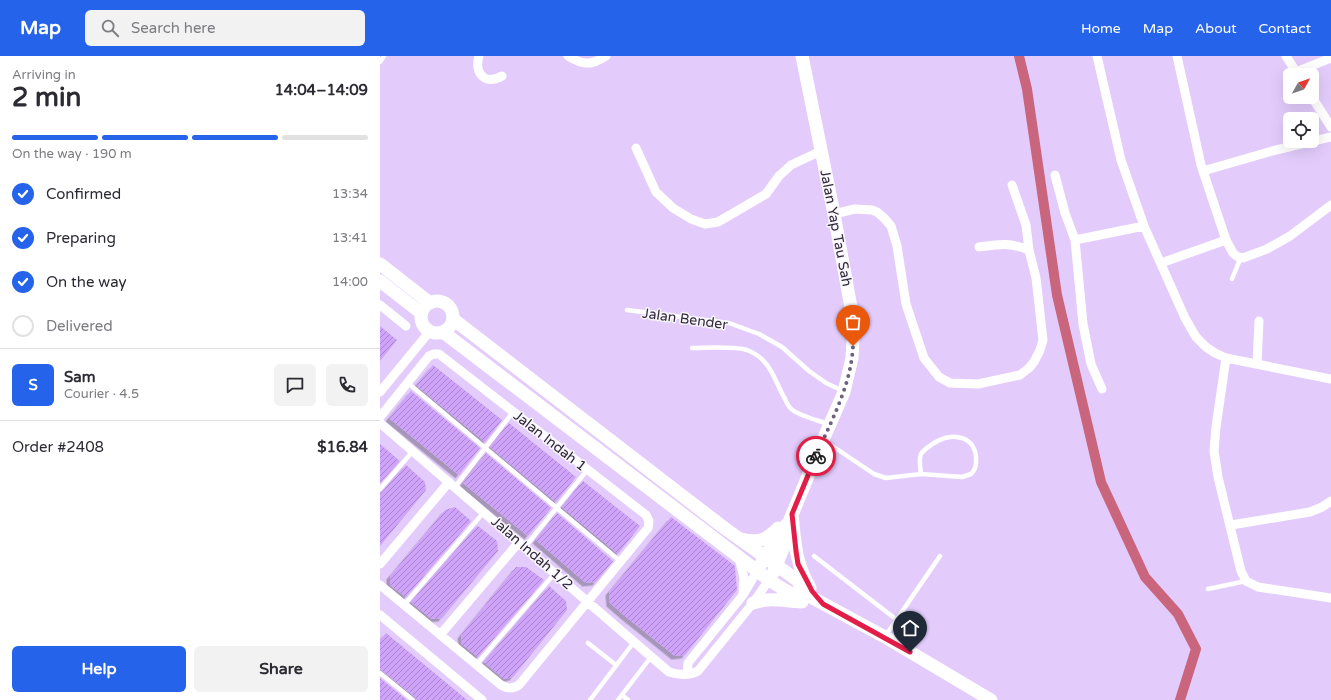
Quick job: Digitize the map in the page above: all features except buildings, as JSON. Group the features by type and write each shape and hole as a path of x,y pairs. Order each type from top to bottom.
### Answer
{"street":[{"path":"479,56 480,74 482,77 489,80 496,80 502,76"},
{"path":"568,56 582,63 591,64 606,56"},
{"name":"Jalan Yap Tau Sah","path":"757,571 778,535 791,518 844,392 852,358 854,324 834,214 802,56"},
{"path":"1097,56 1121,160 1144,226 1185,318 1196,337 1206,347 1226,358 1331,379"},
{"path":"1177,56 1203,171 1226,240 1233,253 1243,258 1267,249 1290,236 1331,205"},
{"path":"1286,56 1293,68"},
{"path":"1310,68 1331,58"},
{"path":"1316,104 1331,127"},
{"path":"1203,171 1331,136"},
{"path":"636,148 656,192 674,208 691,219 705,224 718,222 766,194 779,176 791,165 821,150"},
{"path":"1055,175 1065,213 1075,240 1084,324 1091,364 1102,389"},
{"path":"834,214 855,209 872,210 877,212 891,226 897,246 906,304 924,358 939,377 950,383 978,384 1020,375 1034,362 1043,340 1036,278 1029,250 1026,225 1012,185"},
{"path":"1075,240 1144,226"},
{"path":"1161,263 1226,240"},
{"path":"979,247 1009,243 1016,244 1029,250"},
{"path":"380,264 430,302"},
{"path":"380,281 421,313"},
{"path":"380,392 436,332 448,329 453,319 453,313 446,304 435,301 426,305 421,313 422,324 436,332 769,580 790,593 798,596 809,596"},
{"path":"380,305 406,326"},
{"path":"453,319 739,539 777,565 796,580 809,596 885,637 991,700"},
{"path":"1257,364 1259,321"},
{"name":"Jalan Indah 1","path":"380,417 429,356 439,354 646,515 648,528 519,685 513,688 507,688 476,665"},
{"path":"1226,358 1214,451 1218,477 1231,525 1237,558 1246,582 1254,586 1268,589 1331,598"},
{"name":"Jalan Indah 1/2","path":"380,423 669,672 675,674 687,674"},
{"path":"380,564 452,484"},
{"path":"1231,525 1310,512 1331,501"},
{"path":"739,539 753,542 766,538 772,535 791,518"},
{"path":"757,571 748,599 698,672 687,674 688,663 748,599 769,580 777,565 787,539 791,518"},
{"path":"791,518 798,564 812,591 823,604"},
{"path":"440,635 522,544"},
{"path":"739,558 748,599"},
{"path":"380,585 476,665"},
{"path":"748,599 774,599 823,604"},
{"path":"382,620 482,700"}],"lane":[{"path":"380,62 384,56"},
{"path":"1232,279 1241,257"},
{"name":"Jalan Bender","path":"627,310 729,323 759,334 782,346 826,383 844,392"},
{"path":"692,348 741,349 757,355 762,358 774,375 788,406 794,412 830,424"},
{"path":"408,383 620,561"},
{"path":"452,484 486,448 513,412"},
{"path":"823,440 874,474 886,478 921,474 962,477 970,474 976,467 975,451 970,442 963,438 954,436 938,441 924,450 920,455 921,474"},
{"path":"380,489 413,451"},
{"path":"522,544 557,508 588,469"},
{"path":"404,605 484,512"},
{"path":"814,556 897,620"},
{"path":"885,637 940,556"},
{"path":"476,665 555,573"},
{"path":"1208,589 1246,582"},
{"path":"590,700 634,642"},
{"path":"588,643 616,665"},
{"path":"618,700 651,657"},
{"path":"380,673 413,700"},
{"path":"622,695 628,700"}],"waterway":[{"path":"1019,56 1027,89 1057,295 1101,482 1145,577 1178,614 1196,649 1180,700"}],"way so far":[{"path":"816,456 844,392 852,358 853,346"}],"route":[{"path":"816,456 792,514 798,564 812,591 823,604 910,652"}]}
